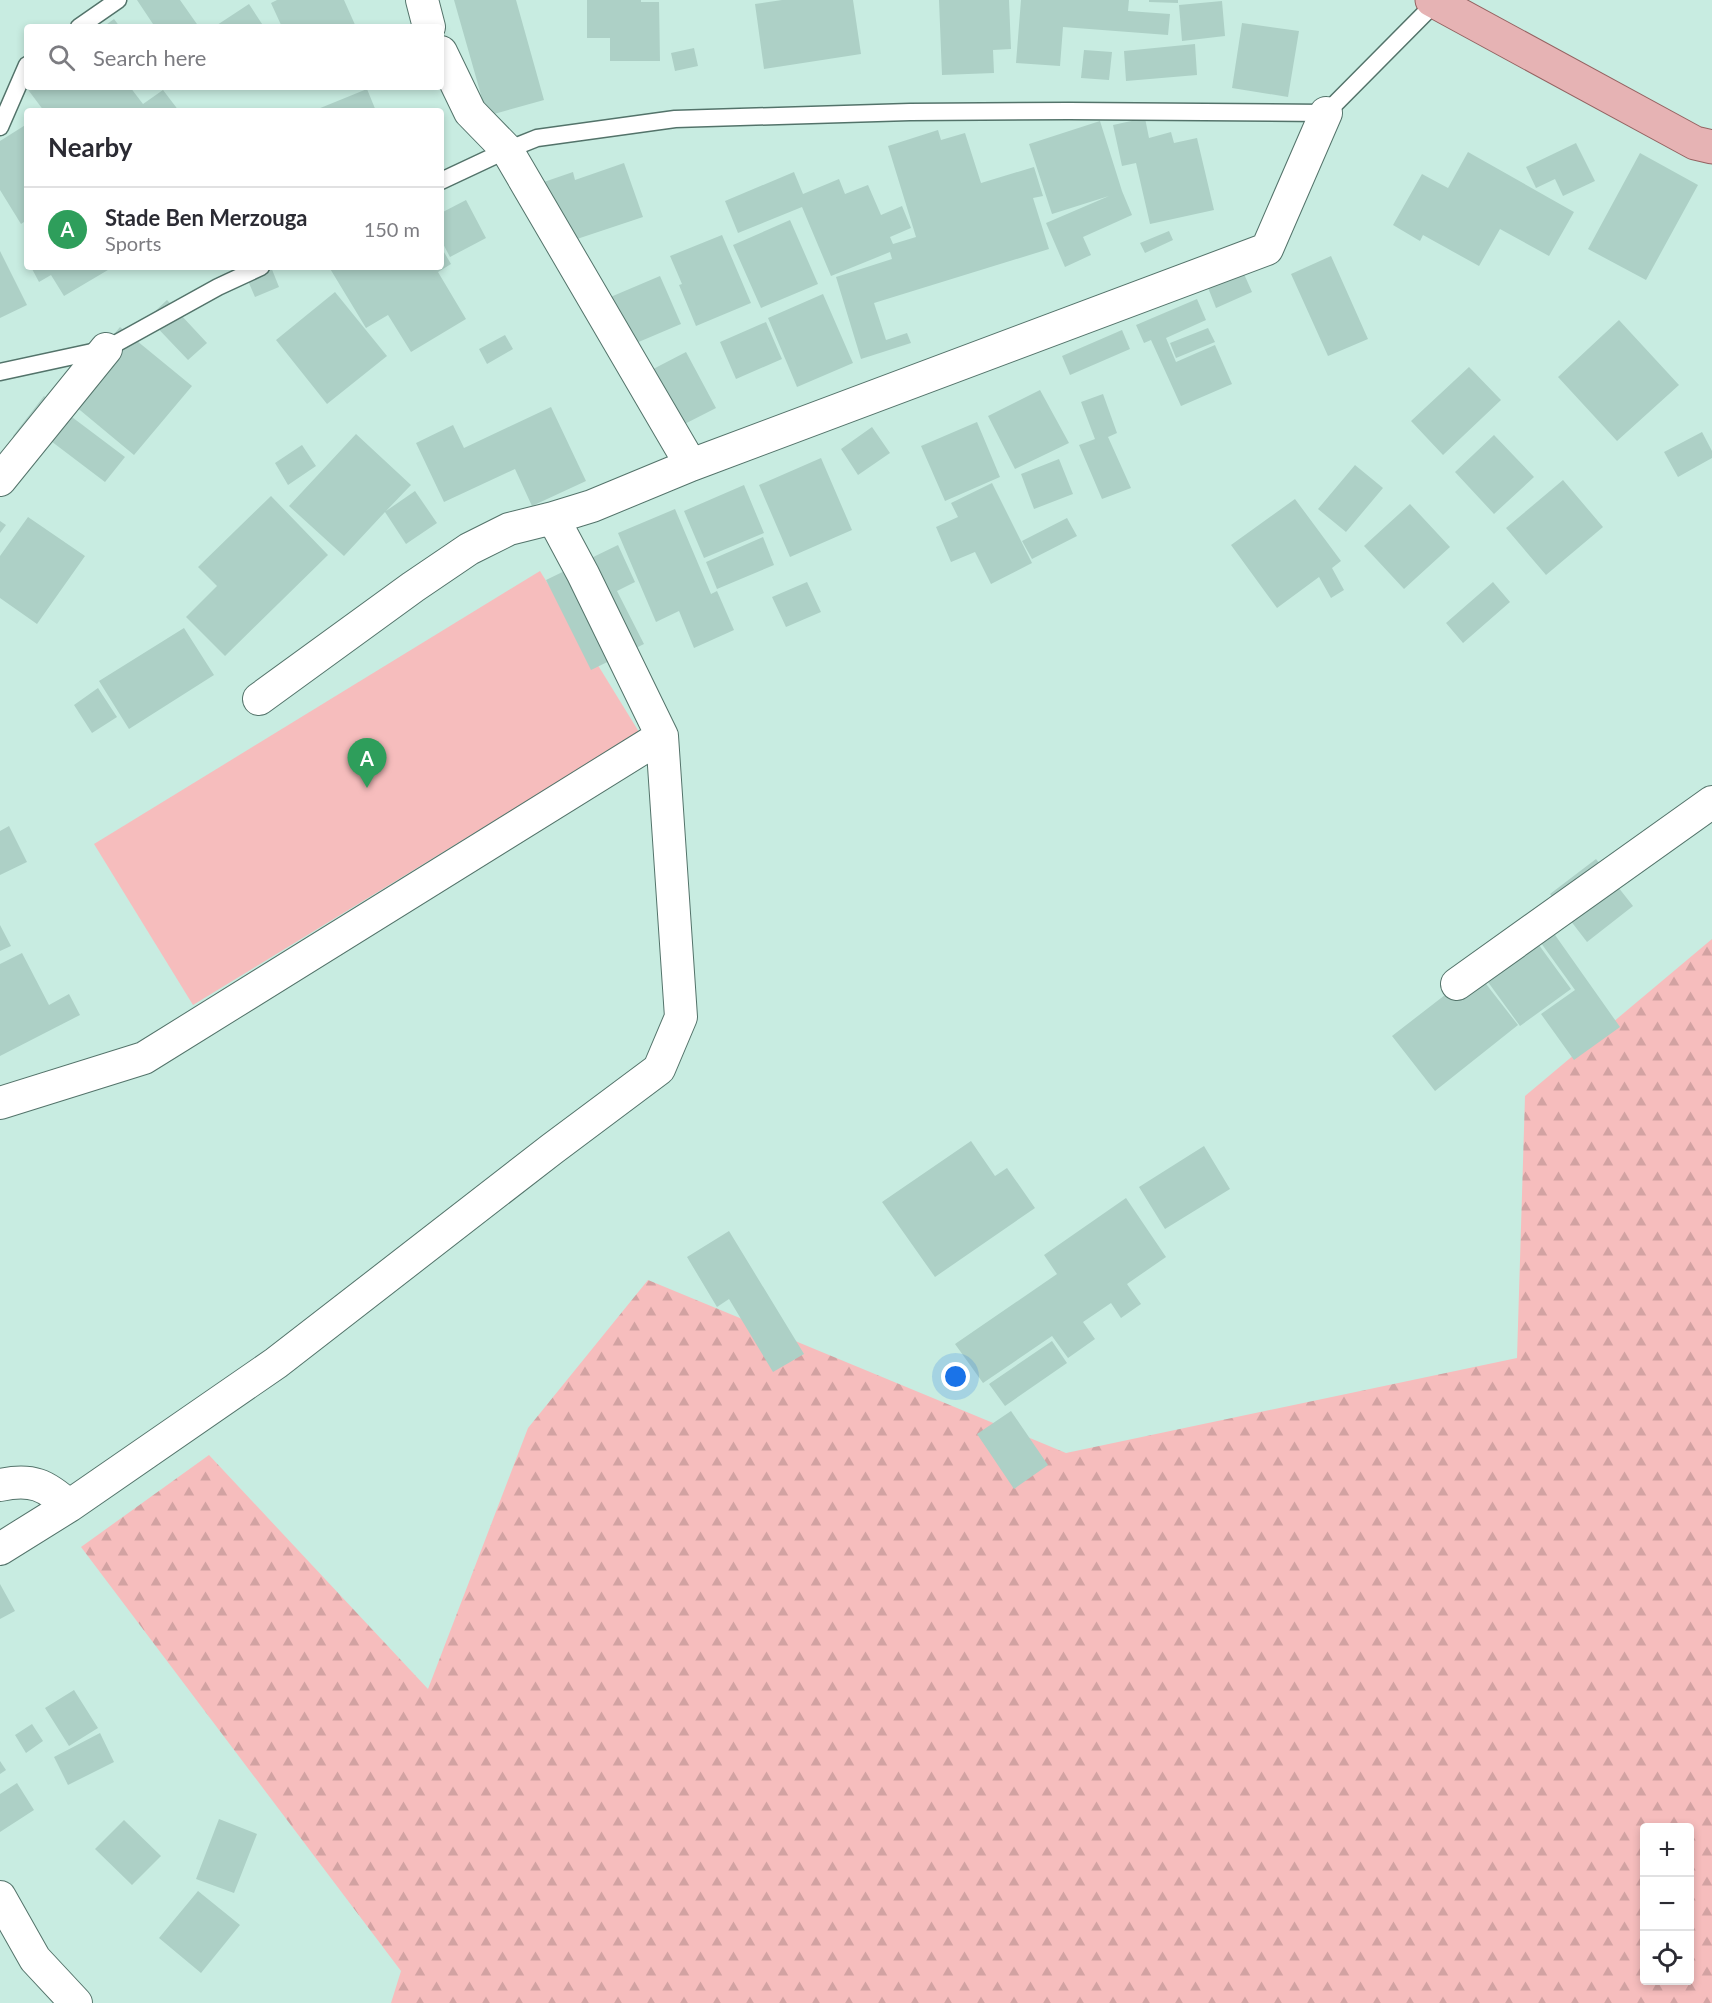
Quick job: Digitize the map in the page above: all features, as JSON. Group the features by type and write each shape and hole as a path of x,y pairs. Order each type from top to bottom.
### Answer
{"main road":[{"path":"1434,1 1695,143 1712,147"}],"street":[{"path":"422,0 428,24"},
{"path":"444,58 470,112 507,150 691,465"},
{"path":"259,699 413,587 469,549 509,529 592,506 691,465 1267,249 1326,113"},
{"path":"0,480 106,349"},
{"path":"0,1549 69,1506 276,1363 543,1156 659,1070 681,1017 662,736 553,518"},
{"path":"0,1103 144,1058 662,736"},
{"path":"1457,984 1712,802"},
{"path":"0,1485 25,1482 39,1484 53,1491 69,1506"},
{"path":"0,1897 35,1959 76,2003"}],"lane":[{"path":"83,24 118,0"},
{"path":"444,180 537,138 675,119 910,112 1326,113 1434,1"},
{"path":"0,127 24,72"},
{"path":"0,372 106,349 218,287 255,270"}],"green space":[{"path":"540,571 639,732 193,1005 94,844"},
{"path":"1712,939 1712,2003 391,2003 401,1971 81,1547 209,1455 428,1689 528,1428 648,1280 1066,1453 1517,1358 1525,1096"}],"building":[{"path":"137,0 180,0 197,24 153,24"},
{"path":"277,0 344,0 355,24 281,24 271,3"},
{"path":"454,0 516,0 544,100 487,116"},
{"path":"587,0 659,2 660,61 610,61 610,38 587,38"},
{"path":"782,0 853,0 861,54 764,69 755,4"},
{"path":"939,0 1009,0 1011,49 993,50 994,73 942,75"},
{"path":"1021,0 1129,0 1128,11 1170,14 1168,35 1063,27 1060,66 1016,63"},
{"path":"1149,0 1178,0 1178,3 1149,2"},
{"path":"1222,1 1225,36 1182,41 1179,5"},
{"path":"249,4 262,24 219,24"},
{"path":"114,19 118,24 107,24"},
{"path":"1242,23 1299,31 1288,97 1232,88"},
{"path":"1195,44 1197,75 1126,81 1124,51"},
{"path":"694,48 698,66 675,71 671,53"},
{"path":"1084,50 1112,52 1109,80 1081,78"},
{"path":"28,90 132,90 143,104 163,90 177,108 42,108"},
{"path":"367,90 375,108 320,108"},
{"path":"1145,118 1149,138 1171,132 1174,143 1197,138 1214,210 1150,224 1136,163 1122,166 1113,125"},
{"path":"1100,121 1132,215 1083,237 1091,255 1065,267 1046,223 1109,196 1052,214 1029,144"},
{"path":"24,126 24,222 21,224 0,190 0,141"},
{"path":"938,130 941,140 965,133 981,183 1034,167 1043,196 1033,198 1049,249 874,303 886,340 907,333 911,343 861,359 836,277 892,259 890,252 831,276 802,207 738,233 725,201 794,172 803,194 839,179 845,194 868,185 881,215 902,206 911,228 890,237 893,244 916,237 888,146"},
{"path":"1576,143 1595,181 1563,196 1555,179 1536,188 1526,167"},
{"path":"1468,152 1574,212 1549,256 1500,229 1479,266 1423,235 1420,241 1393,225 1422,174 1448,188"},
{"path":"1640,153 1698,185 1646,280 1588,249"},
{"path":"624,163 643,217 562,244 541,183 573,172 575,180"},
{"path":"466,200 486,238 450,257 444,246 444,211"},
{"path":"790,220 818,284 761,308 733,245"},
{"path":"1169,231 1173,240 1145,253 1140,243"},
{"path":"722,235 751,303 696,326 670,256"},
{"path":"0,251 27,305 0,318"},
{"path":"444,252 451,264 444,268"},
{"path":"1331,256 1368,339 1328,356 1291,274"},
{"path":"1240,265 1252,292 1216,308 1205,280"},
{"path":"33,270 108,270 64,296 51,275 39,282"},
{"path":"243,270 272,270 279,287 255,297"},
{"path":"331,270 441,270 438,272 466,319 411,352 388,315 366,328"},
{"path":"660,276 681,324 608,355 587,307"},
{"path":"335,292 387,356 327,404 276,340"},
{"path":"823,294 853,363 797,387 768,318"},
{"path":"1197,299 1206,320 1166,338 1176,362 1215,345 1232,384 1181,406 1151,340 1144,343 1136,325"},
{"path":"167,300 207,343 188,360 148,318"},
{"path":"1619,320 1679,385 1617,441 1558,377"},
{"path":"766,322 782,359 736,379 720,342"},
{"path":"120,327 192,386 134,455 63,396"},
{"path":"1208,328 1215,342 1176,358 1170,343"},
{"path":"1122,330 1130,349 1070,375 1062,356"},
{"path":"505,335 513,349 487,364 479,349"},
{"path":"686,352 716,408 663,435 634,379"},
{"path":"1469,367 1501,400 1443,455 1411,421"},
{"path":"1040,390 1069,443 1015,469 988,416"},
{"path":"1103,394 1117,433 1108,437 1131,488 1102,499 1079,445 1095,439 1081,402"},
{"path":"44,396 125,457 105,482 47,438 35,454 13,436"},
{"path":"551,407 586,481 532,506 515,469 444,502 416,443 453,425 464,448"},
{"path":"977,422 1000,477 945,501 921,446"},
{"path":"872,427 890,453 858,475 841,449"},
{"path":"1702,432 1712,451 1712,458 1678,477 1664,452"},
{"path":"356,434 411,485 386,511 415,491 437,523 406,544 385,512 344,556 289,506"},
{"path":"1494,435 1534,477 1494,514 1455,472"},
{"path":"302,445 316,466 288,485 275,463"},
{"path":"821,458 852,530 790,557 759,485"},
{"path":"1059,459 1073,494 1034,509 1021,474"},
{"path":"1355,465 1383,488 1346,532 1318,509"},
{"path":"1563,480 1603,527 1546,575 1506,528"},
{"path":"992,483 1032,563 991,584 975,552 951,562 936,527 958,517 951,503"},
{"path":"744,485 764,533 704,558 684,511"},
{"path":"271,496 328,555 225,656 186,617 217,586 198,567"},
{"path":"1295,499 1341,561 1332,568 1344,590 1331,598 1319,577 1277,608 1231,545"},
{"path":"1410,504 1450,547 1404,589 1364,546"},
{"path":"675,509 711,594 717,591 734,630 694,648 679,611 656,622 618,533"},
{"path":"28,517 85,556 37,624 0,598 0,556"},
{"path":"1067,518 1077,536 1032,559 1022,541"},
{"path":"0,521 6,525 0,533"},
{"path":"763,537 774,565 717,589 706,562"},
{"path":"618,545 635,582 617,591 644,644 591,670 546,580"},
{"path":"807,582 821,612 786,627 772,597"},
{"path":"1493,582 1510,602 1463,643 1446,623"},
{"path":"184,628 214,675 129,729 99,681"},
{"path":"98,688 117,717 92,733 74,705"},
{"path":"9,826 27,862 0,875 0,831"},
{"path":"1596,859 1633,906 1587,942 1550,894"},
{"path":"1536,908 1620,1027 1574,1060 1541,1014 1575,990 1523,918"},
{"path":"1523,923 1571,989 1520,1026 1472,960"},
{"path":"0,925 11,946 0,951"},
{"path":"22,953 49,1005 69,994 80,1015 0,1056 0,964"},
{"path":"1476,971 1518,1025 1435,1091 1392,1036"},
{"path":"971,1141 995,1176 1007,1168 1035,1208 935,1277 882,1202"},
{"path":"1204,1146 1230,1189 1165,1229 1139,1187"},
{"path":"1126,1198 1166,1257 1127,1284 1141,1304 1121,1318 1111,1303 1083,1322 1095,1339 1068,1358 1052,1336 983,1383 955,1344 1057,1274 1044,1255"},
{"path":"729,1231 804,1354 773,1372 729,1299 717,1307 687,1257"},
{"path":"1052,1341 1067,1363 1005,1406 989,1384"},
{"path":"1011,1411 1048,1465 1014,1489 977,1434"},
{"path":"0,1584 15,1611 0,1619"},
{"path":"74,1690 98,1728 69,1746 45,1708"},
{"path":"32,1724 43,1741 26,1753 15,1735"},
{"path":"100,1733 114,1762 68,1785 54,1757"},
{"path":"0,1761 6,1770 0,1774"},
{"path":"17,1783 34,1810 0,1832 0,1794"},
{"path":"219,1819 257,1834 234,1893 196,1879"},
{"path":"124,1820 161,1856 132,1885 95,1849"},
{"path":"198,1891 240,1925 201,1973 159,1938"}],"place":[{"name":"Stade Ben Merzouga","path":"367,788"}]}
